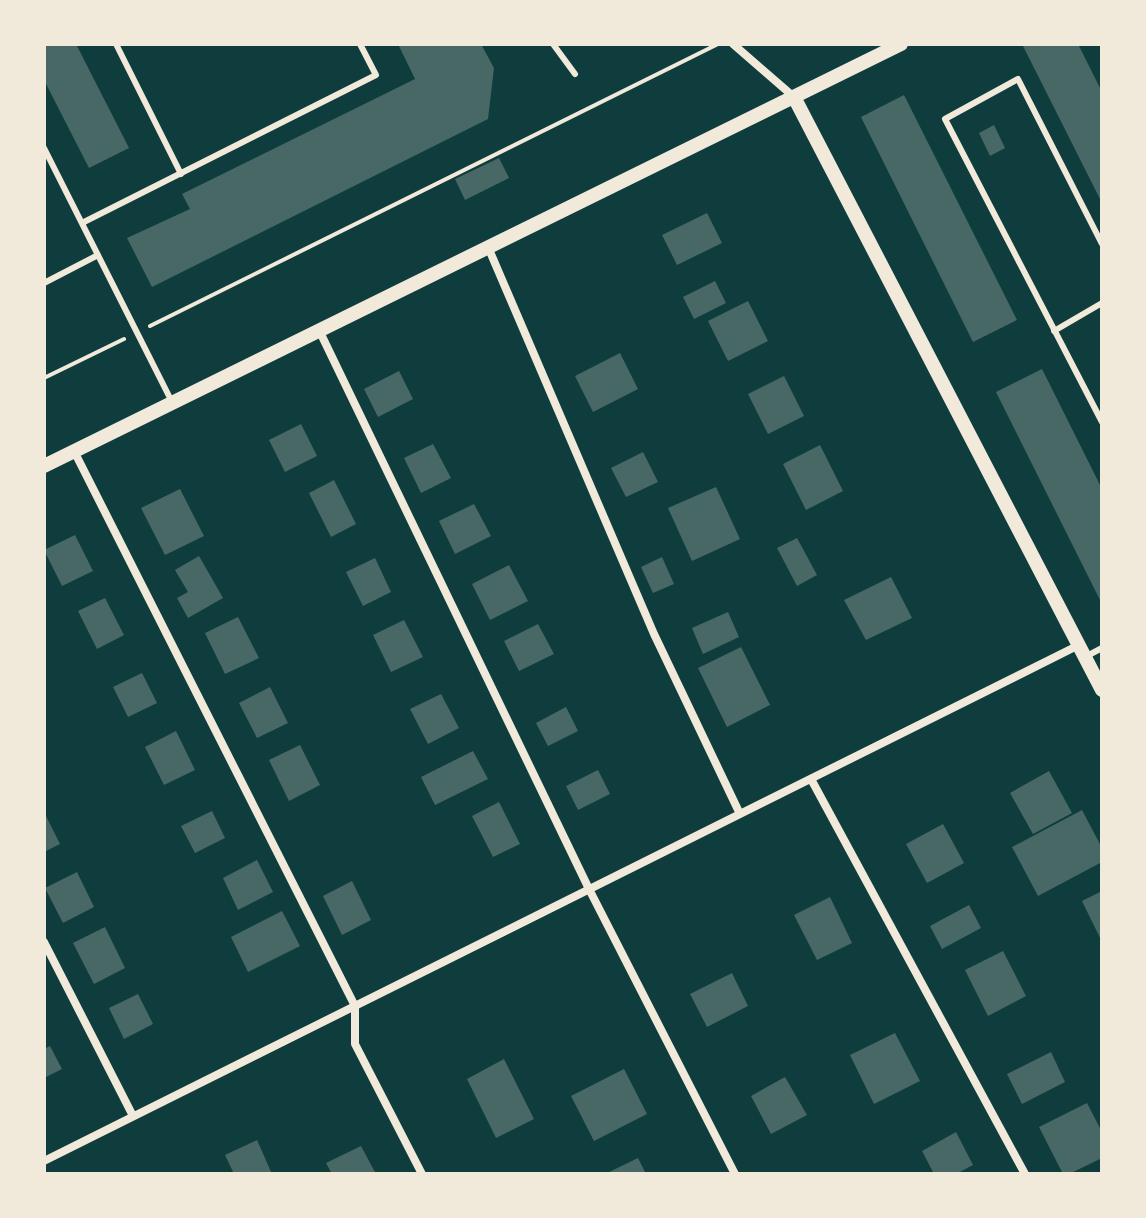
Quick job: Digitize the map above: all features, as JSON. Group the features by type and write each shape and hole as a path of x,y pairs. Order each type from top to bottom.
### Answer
{"street":[{"path":"733,44 794,97 1102,690"},
{"path":"44,466 901,44"},
{"path":"488,246 654,634 740,814"},
{"path":"319,330 589,889 735,1174"},
{"path":"74,451 355,1006 355,1044 422,1174"},
{"path":"44,1161 811,779 1082,651"},
{"path":"811,779 1025,1174"},
{"path":"44,942 133,1116"}],"lane":[{"path":"116,44 181,174"},
{"path":"82,223 376,75 360,44"},
{"path":"553,44 575,74"},
{"path":"1102,244 1018,79 945,119 1102,422"},
{"path":"44,148 172,403"},
{"path":"44,283 98,255"},
{"path":"1054,331 1102,303"},
{"path":"1082,651 1102,648"}],"path":[{"path":"44,378 718,44"}],"building":[{"path":"44,44 76,44 129,148 89,168 44,80"},
{"path":"398,44 481,44 494,68 488,119 152,287 127,238 190,209 182,194 415,79"},
{"path":"1022,44 1078,44 1102,92 1102,203"},
{"path":"904,95 1017,320 973,342 861,117"},
{"path":"994,125 1005,148 990,156 979,133"},
{"path":"499,158 509,178 465,200 455,179"},
{"path":"707,213 722,243 677,265 662,235"},
{"path":"715,281 726,303 694,319 683,297"},
{"path":"748,301 768,341 728,361 708,321"},
{"path":"620,353 638,389 593,412 575,376"},
{"path":"1042,369 1102,489 1102,604 996,392"},
{"path":"399,371 413,399 378,417 364,389"},
{"path":"784,376 804,416 768,434 748,394"},
{"path":"301,424 317,456 285,472 269,440"},
{"path":"433,444 451,478 421,493 404,458"},
{"path":"820,445 843,491 806,510 783,464"},
{"path":"643,452 658,482 626,497 611,468"},
{"path":"334,480 356,524 331,537 309,493"},
{"path":"716,487 740,539 692,561 668,508"},
{"path":"180,489 204,536 165,555 141,508"},
{"path":"474,504 491,536 455,554 439,521"},
{"path":"75,535 93,571 62,586 44,550"},
{"path":"797,538 817,575 797,586 777,548"},
{"path":"199,556 223,598 188,618 177,598 188,592 175,570"},
{"path":"662,557 674,584 653,593 641,567"},
{"path":"375,558 391,592 363,606 346,572"},
{"path":"509,565 528,601 490,620 472,584"},
{"path":"891,577 912,618 866,640 844,600"},
{"path":"105,598 124,635 97,649 78,611"},
{"path":"728,612 739,637 703,654 692,628"},
{"path":"238,617 259,658 225,674 205,633"},
{"path":"404,620 423,657 391,672 373,635"},
{"path":"538,624 554,654 519,671 504,641"},
{"path":"741,647 770,705 727,727 698,668"},
{"path":"142,673 157,703 128,717 113,687"},
{"path":"270,687 288,723 257,738 239,703"},
{"path":"441,694 459,728 428,744 410,709"},
{"path":"566,707 578,731 548,746 536,723"},
{"path":"176,731 195,770 164,785 145,747"},
{"path":"300,745 320,785 289,801 269,760"},
{"path":"473,751 488,779 435,805 421,777"},
{"path":"598,770 610,794 578,810 566,786"},
{"path":"1049,771 1072,813 1033,834 1010,793"},
{"path":"499,802 520,844 493,857 472,816"},
{"path":"1082,810 1102,848 1102,862 1038,896 1012,847"},
{"path":"212,811 225,838 195,853 181,826"},
{"path":"44,812 60,844 44,852"},
{"path":"943,824 964,863 927,883 906,844"},
{"path":"257,860 273,892 238,910 223,878"},
{"path":"77,872 94,907 63,923 45,888"},
{"path":"352,881 371,920 342,935 323,896"},
{"path":"1102,891 1102,942 1082,901"},
{"path":"830,897 852,943 817,960 794,915"},
{"path":"969,905 981,928 942,949 930,926"},
{"path":"282,911 300,946 248,972 231,937"},
{"path":"105,927 125,968 94,984 73,943"},
{"path":"1003,951 1026,996 988,1016 965,970"},
{"path":"732,973 748,1006 707,1027 690,994"},
{"path":"138,994 153,1024 124,1039 109,1008"},
{"path":"895,1033 920,1081 874,1104 850,1055"},
{"path":"50,1046 62,1069 44,1078 44,1049"},
{"path":"1051,1052 1065,1082 1022,1104 1007,1074"},
{"path":"504,1059 534,1119 496,1138 467,1079"},
{"path":"624,1069 647,1114 594,1141 571,1096"},
{"path":"785,1077 807,1115 771,1134 751,1096"},
{"path":"1087,1103 1102,1132 1102,1158 1063,1174 1039,1127"},
{"path":"956,1132 973,1165 956,1174 934,1174 922,1151"},
{"path":"257,1140 272,1174 234,1174 225,1155"},
{"path":"361,1146 376,1174 332,1174 326,1163"},
{"path":"638,1158 646,1174 605,1174"}]}
